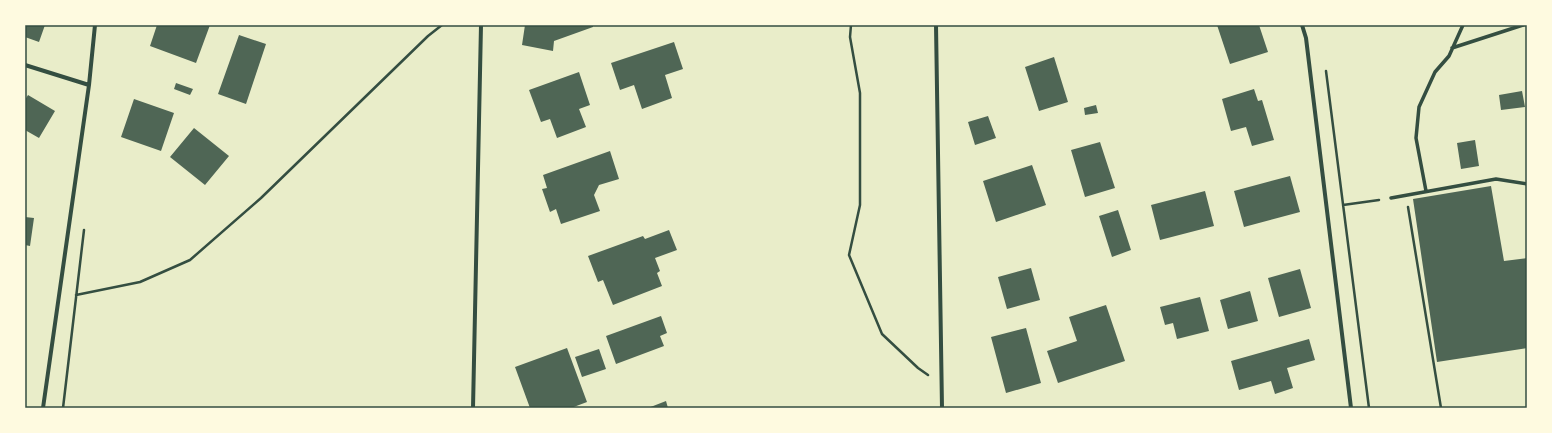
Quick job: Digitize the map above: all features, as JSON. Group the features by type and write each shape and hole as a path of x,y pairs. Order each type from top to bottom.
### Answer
{"street":[{"path":"43,408 89,85 95,25"},
{"path":"473,408 481,25"},
{"path":"936,25 942,408"},
{"path":"1302,25 1306,38 1351,408"},
{"path":"1426,191 1416,138 1419,107 1435,72 1449,56 1463,25"},
{"path":"1452,48 1523,25"},
{"path":"25,65 89,85"},
{"path":"1391,198 1496,179 1527,184"}],"path":[{"path":"76,296 140,282 190,260 261,198 428,36 442,25"},
{"path":"851,25 850,37 860,93 860,205 849,255 882,334 918,368 942,384"},
{"path":"1325,66 1369,408"},
{"path":"1406,195 1441,408"},
{"path":"1326,207 1391,198"}],"building":[{"path":"25,25 45,25 39,42 25,37"},
{"path":"157,25 210,25 196,63 150,46"},
{"path":"525,25 593,25 593,27 554,41 553,51 522,45"},
{"path":"1217,25 1259,25 1268,52 1230,64"},
{"path":"239,35 266,44 246,104 218,94"},
{"path":"674,42 683,69 665,75 672,98 642,109 634,85 620,90 611,63"},
{"path":"1054,57 1068,102 1039,111 1025,67"},
{"path":"579,72 590,105 579,109 586,127 557,138 550,119 541,122 529,90"},
{"path":"176,83 193,89 190,95 174,89"},
{"path":"1254,89 1258,101 1262,100 1274,140 1252,146 1246,127 1231,131 1222,99"},
{"path":"1522,91 1525,107 1501,110 1499,95"},
{"path":"28,95 55,111 39,138 25,130 25,100"},
{"path":"134,99 174,113 161,151 121,137"},
{"path":"1096,105 1098,113 1085,115 1084,108"},
{"path":"988,116 996,138 975,145 968,122"},
{"path":"194,128 229,156 205,185 170,157"},
{"path":"1475,140 1479,166 1461,169 1457,143"},
{"path":"1100,142 1115,188 1085,197 1071,150"},
{"path":"610,151 619,179 599,185 594,195 600,211 561,224 556,209 550,212 542,189 547,188 543,175"},
{"path":"1032,165 1046,205 996,222 983,181"},
{"path":"1290,176 1300,212 1244,227 1234,191"},
{"path":"1491,186 1504,261 1527,258 1527,348 1437,362 1413,199"},
{"path":"1205,191 1214,226 1160,240 1151,205"},
{"path":"1118,210 1131,250 1112,257 1099,216"},
{"path":"25,217 34,218 30,246 25,245"},
{"path":"669,230 677,250 655,258 660,271 657,273 662,286 613,305 603,280 598,282 588,256 643,236 645,239"},
{"path":"1031,268 1040,300 1007,309 998,277"},
{"path":"1300,269 1311,308 1279,317 1268,278"},
{"path":"1250,291 1258,321 1228,329 1220,300"},
{"path":"1200,297 1209,331 1177,339 1173,323 1165,325 1160,307"},
{"path":"1106,305 1125,361 1058,383 1047,351 1077,341 1069,317"},
{"path":"661,316 667,333 660,336 664,346 616,364 606,336"},
{"path":"1026,328 1041,383 1006,393 991,337"},
{"path":"1309,339 1315,360 1287,368 1293,388 1275,394 1271,381 1239,390 1231,361"},
{"path":"567,348 587,402 571,408 530,408 515,367"},
{"path":"599,349 606,369 582,377 575,357"},
{"path":"666,401 668,408 648,408"}]}
